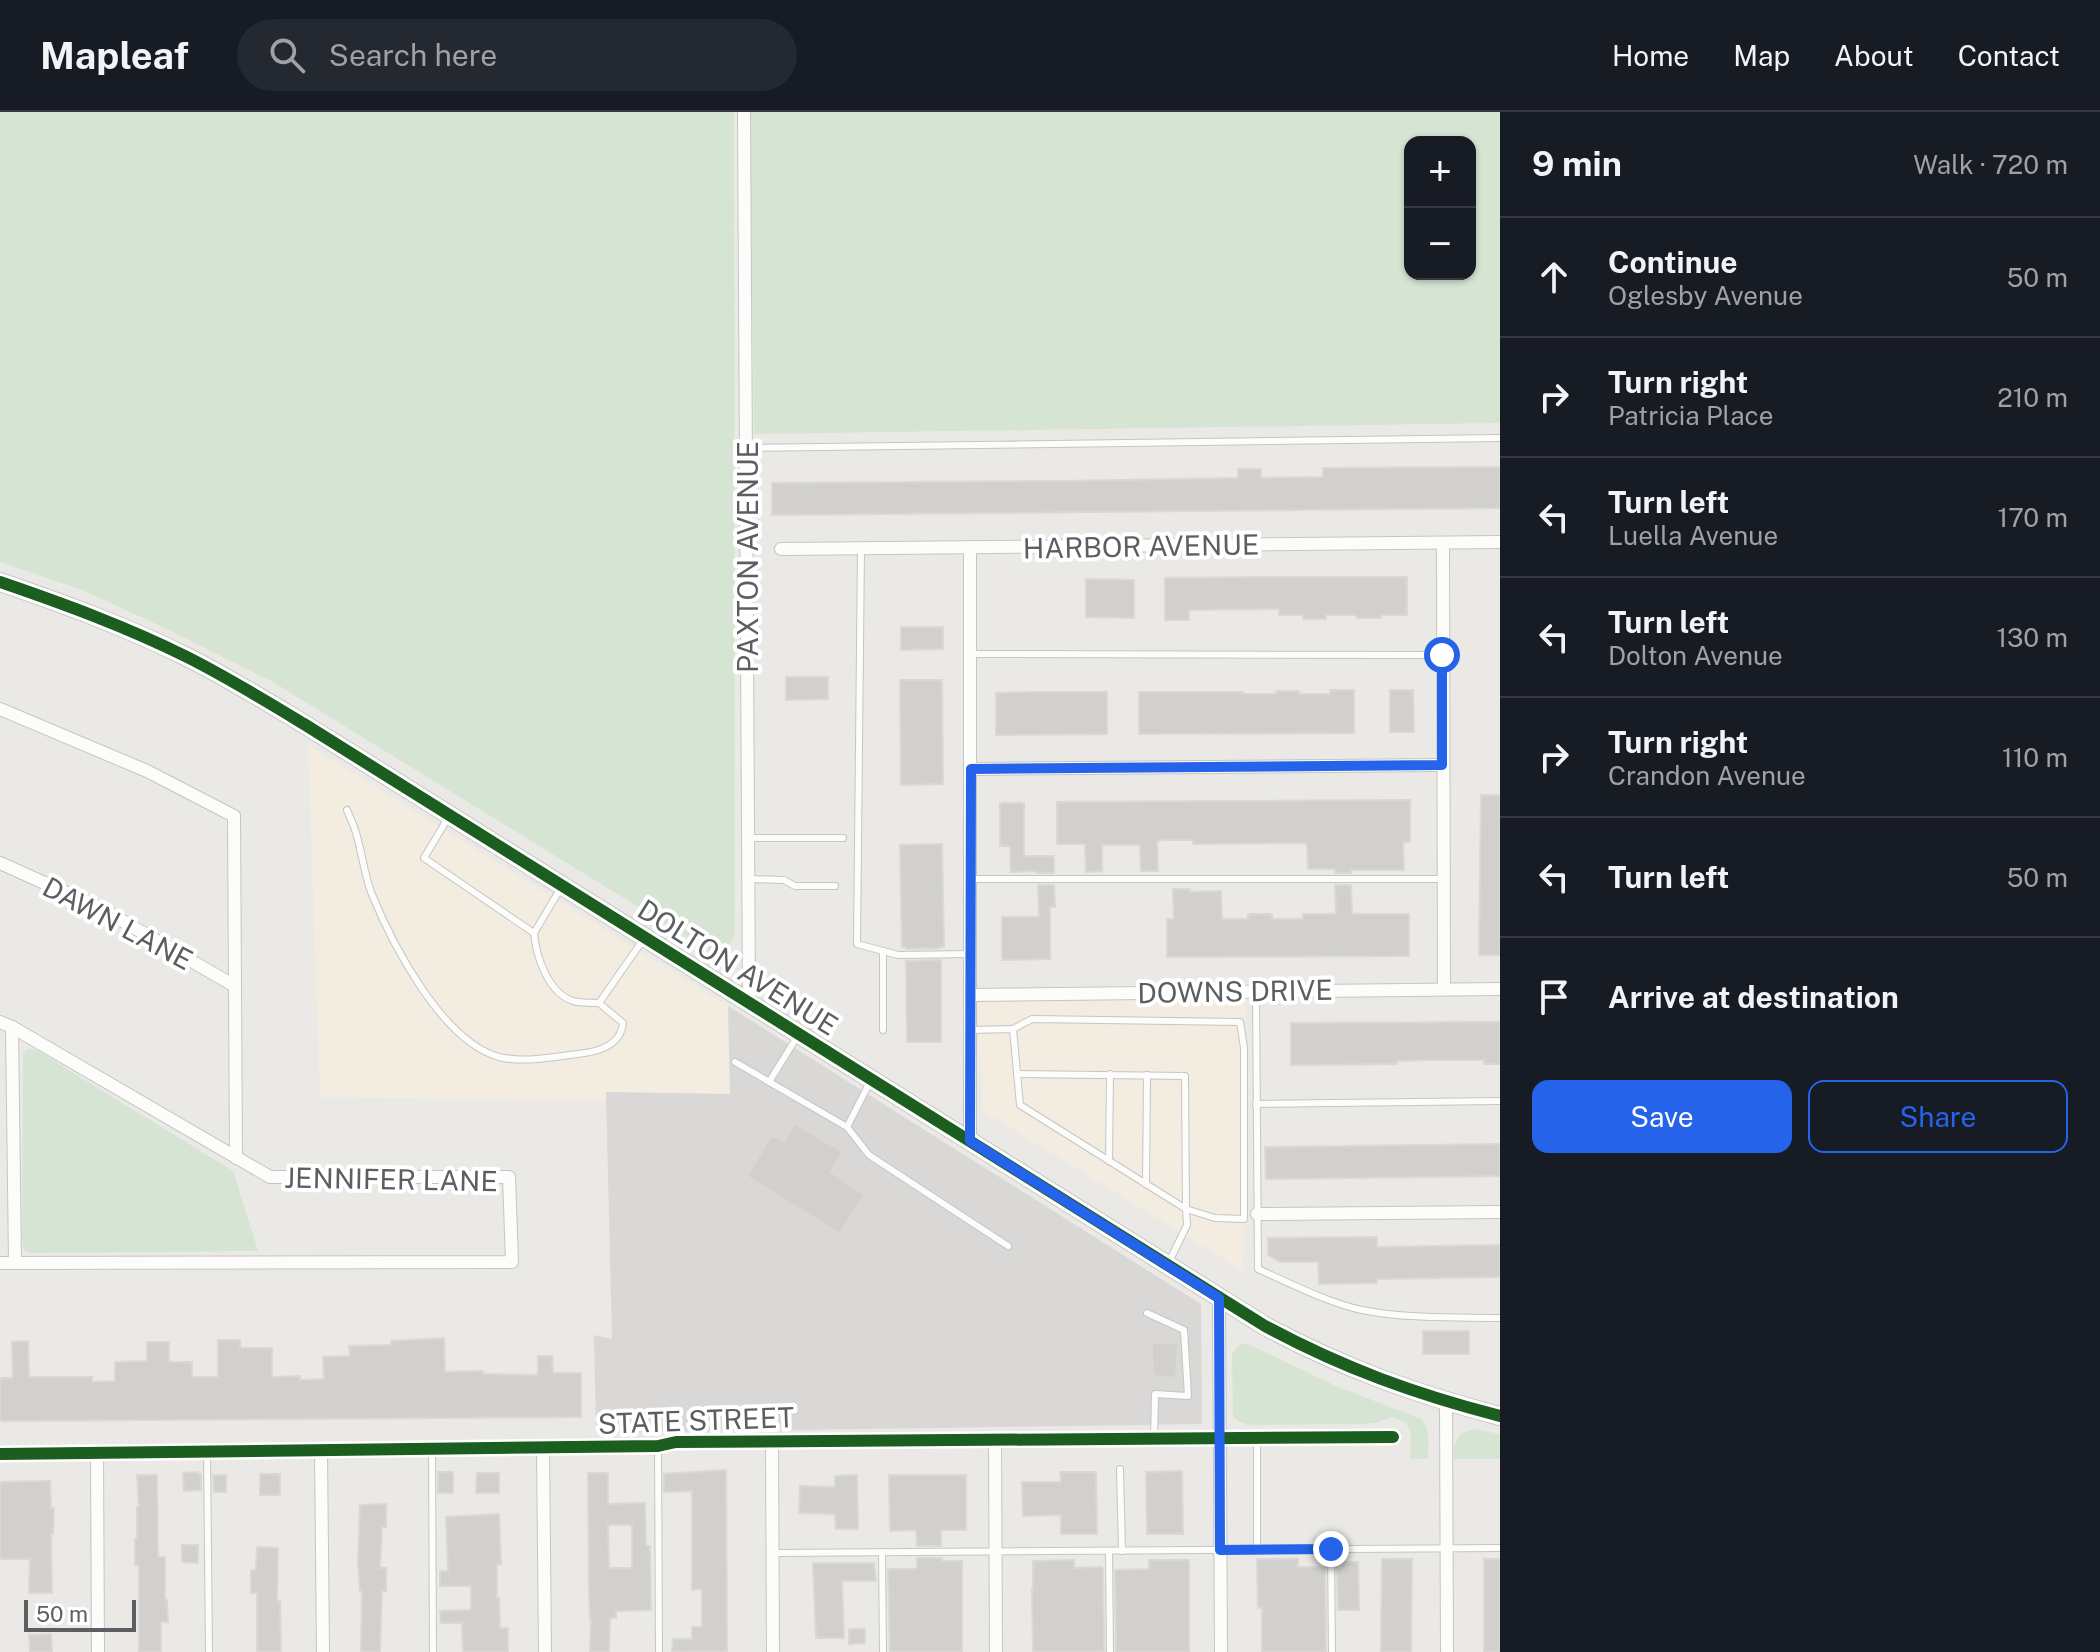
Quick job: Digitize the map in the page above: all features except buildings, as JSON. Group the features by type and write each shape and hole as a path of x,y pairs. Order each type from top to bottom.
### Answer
{"street":[{"name":"PAXTON AVENUE","path":"744,112 749,1002"},
{"name":"HARBOR AVENUE","path":"781,549 1500,542"},
{"path":"1443,543 1444,988"},
{"path":"970,547 970,1141"},
{"name":"DOLTON AVENUE","path":"0,582 93,616 189,658 304,724 1219,1298 1304,1347 1393,1385 1446,1402"},
{"path":"0,709 147,771 234,816 236,1158"},
{"path":"971,769 1442,765"},
{"name":"DAWN LANE","path":"0,863 102,909 233,985"},
{"name":"DOWNS DRIVE","path":"970,995 1500,989"},
{"path":"6,1024 236,1158"},
{"path":"6,1024 15,1262"},
{"name":"JENNIFER LANE","path":"0,1263 512,1262 509,1177 270,1177 236,1158"},
{"path":"1257,1214 1500,1212"},
{"path":"1219,1298 1221,1652"},
{"path":"1447,1652 1446,1402 1500,1416"},
{"name":"STATE STREET","path":"0,1454 658,1446 676,1442 1393,1437"},
{"path":"995,1440 996,1652"},
{"path":"772,1441 773,1652"},
{"path":"543,1447 545,1652"},
{"path":"321,1450 323,1652"},
{"path":"97,1452 98,1652"}],"lane":[{"path":"746,448 1500,438"},
{"path":"861,548 857,944 898,955 970,954"},
{"path":"970,654 1442,655"},
{"path":"347,810 357,834 370,890 422,989 463,1037 478,1048 500,1057 528,1060 589,1053 612,1045 622,1032 623,1023 599,1003 571,1000 550,985 534,933 562,885"},
{"path":"450,815 424,858 534,933"},
{"path":"748,838 843,838"},
{"path":"749,879 784,880 795,886 835,886"},
{"path":"970,879 1443,879"},
{"path":"599,1003 645,937"},
{"path":"883,951 883,1030"},
{"path":"1256,991 1258,1269 1358,1309 1390,1315 1500,1318"},
{"path":"970,1030 1013,1029 1032,1019 1240,1022 1244,1048 1244,1219 1215,1218 1186,1209 1020,1105 1013,1029"},
{"path":"769,1082 799,1034"},
{"path":"735,1062 847,1127 869,1155 1008,1246"},
{"path":"1017,1074 1185,1076 1187,1225 1167,1265"},
{"path":"1109,1161 1110,1074"},
{"path":"1146,1184 1147,1075"},
{"path":"847,1127 871,1079"},
{"path":"1256,1104 1500,1101"},
{"path":"1147,1313 1184,1330 1188,1396 1155,1394 1154,1439"},
{"path":"1257,1438 1257,1550"},
{"path":"658,1446 659,1652"},
{"path":"432,1449 433,1652"},
{"path":"207,1451 209,1652"},
{"path":"1120,1469 1122,1551"},
{"path":"772,1553 1500,1548"},
{"path":"1331,1549 1332,1652"},
{"path":"1109,1551 1110,1652"},
{"path":"882,1552 883,1652"}],"shaded area":[{"path":"308,745 728,1006 730,1094 607,1092 606,1101 320,1097"},
{"path":"1246,997 1243,1271 983,1111 976,1000"},
{"path":"728,1006 1201,1304 1202,1424 596,1433 594,1335 612,1339 606,1092 730,1094"}],"green space":[{"path":"0,112 734,112 735,935 721,958 273,682 80,589 0,562"},
{"path":"750,112 1500,112 1500,423 754,434"},
{"path":"28,1049 36,1050 233,1171 258,1251 24,1251 23,1053"},
{"path":"1246,1343 1336,1386 1421,1419 1428,1432 1428,1459 1410,1459 1411,1432 1405,1422 1392,1417 1359,1424 1249,1425 1240,1422 1233,1417 1232,1354 1238,1346"},
{"path":"1474,1429 1500,1434 1500,1459 1454,1459 1454,1447 1460,1434"}],"cycle path":[{"path":"0,582 141,636 246,689 1265,1326 1323,1355 1380,1378 1438,1399 1500,1416"},
{"path":"0,1454 658,1446 676,1442 1393,1437"}],"route":[{"path":"1331,1549 1220,1550 1219,1298 970,1141 971,769 1442,765 1442,655"}]}
